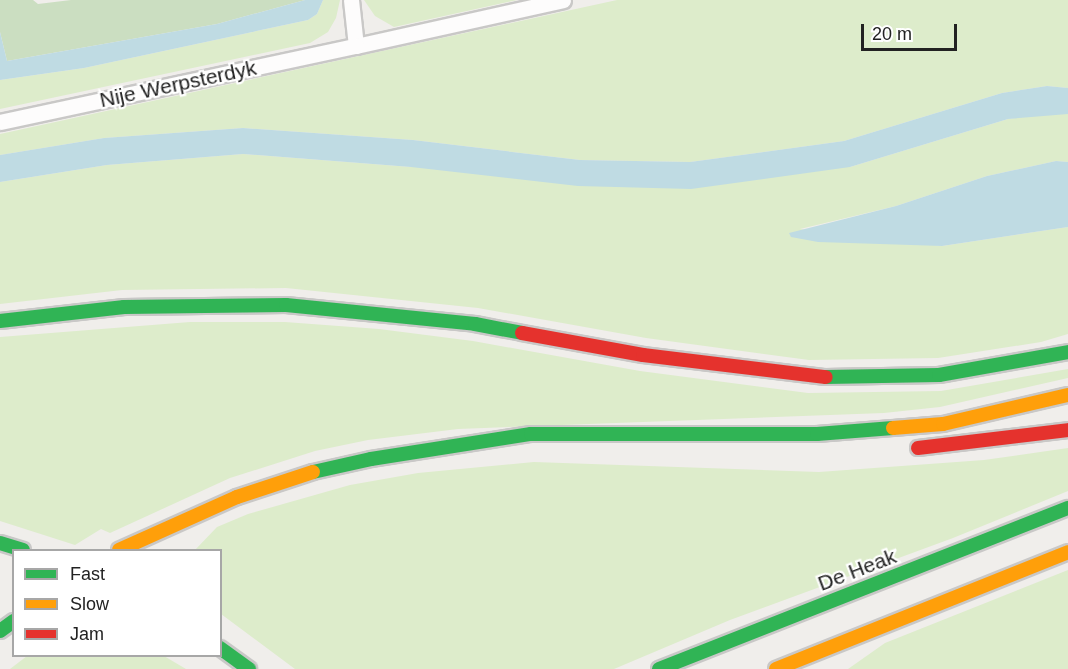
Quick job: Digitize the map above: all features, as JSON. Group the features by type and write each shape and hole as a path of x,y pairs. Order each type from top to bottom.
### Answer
{"highway":[{"path":"0,321 124,307 297,306 475,324 643,355 808,377 939,375 1068,352"},
{"path":"121,549 210,507 293,478 345,464 459,448 531,434 817,434 943,424 1068,395"},
{"path":"900,449 1068,430"},
{"path":"459,448 522,451"},
{"name":"De Heak","path":"659,669 960,554 1068,508"},
{"path":"0,543 20,549"},
{"path":"776,669 1068,552"},
{"path":"222,649 249,669"}],"lane":[{"path":"351,0 356,46"},
{"name":"Nije Werpsterdyk","path":"0,122 563,0"}],"green space":[{"path":"0,0 33,0 38,4 71,0 305,0 217,24 7,61 0,32"},
{"path":"323,0 340,0 336,18 328,32 310,43 0,109 0,80 84,68 308,20 317,14"},
{"path":"364,0 517,0 394,27 375,16"},
{"path":"617,0 1068,0 1068,88 1047,86 1002,93 844,141 690,162 580,160 413,140 243,128 104,138 0,155 0,134"},
{"path":"1048,113 1068,114 1068,162 1056,161 987,176 896,206 800,229 942,246 1068,227 1068,334 1041,342 938,358 809,360 646,338 478,308 286,288 122,290 0,304 0,182 107,165 243,154 411,167 850,167 1008,119"},
{"path":"190,322 285,322 379,329 473,341 640,371 808,393 941,391 1068,369 1068,378 940,407 884,413 458,429 368,440 315,451 230,478 110,533 101,529 75,545 0,521 0,337"},
{"path":"1068,448 1068,491 953,538 730,620 614,669 295,669 222,615 222,549 196,549 217,527 248,514 350,485 418,473 534,462 819,472 984,460"},
{"path":"1068,570 1068,669 848,669 885,643"},
{"path":"26,657 166,657 186,669 10,669"}],"water":[{"path":"305,0 323,0 317,14 308,20 84,68 0,80 0,32 7,61 217,24"},
{"path":"1047,86 1068,88 1068,114 1008,119 850,167 691,189 578,186 411,167 243,154 107,165 0,182 0,155 104,138 243,128 413,140 580,160 690,162 844,141 1002,93"},
{"path":"1056,161 1068,162 1068,227 942,246 818,242 791,237 789,233 896,206 987,176"}],"traffic: fast":[{"path":"0,321 124,307 286,305 475,324 522,333"},
{"path":"826,377 939,375 1068,352"},
{"path":"313,472 371,459 531,434 817,434 893,428"},
{"path":"659,669 1068,508"},
{"path":"0,543 20,549"},
{"path":"0,631 12,622"},
{"path":"222,649 249,669"}],"traffic: slow":[{"path":"893,428 943,424 1068,395"},
{"path":"121,549 237,497 313,472"},
{"path":"776,669 1068,552"}],"traffic: jam":[{"path":"522,333 643,355 826,377"},
{"path":"918,448 1068,430"}]}
